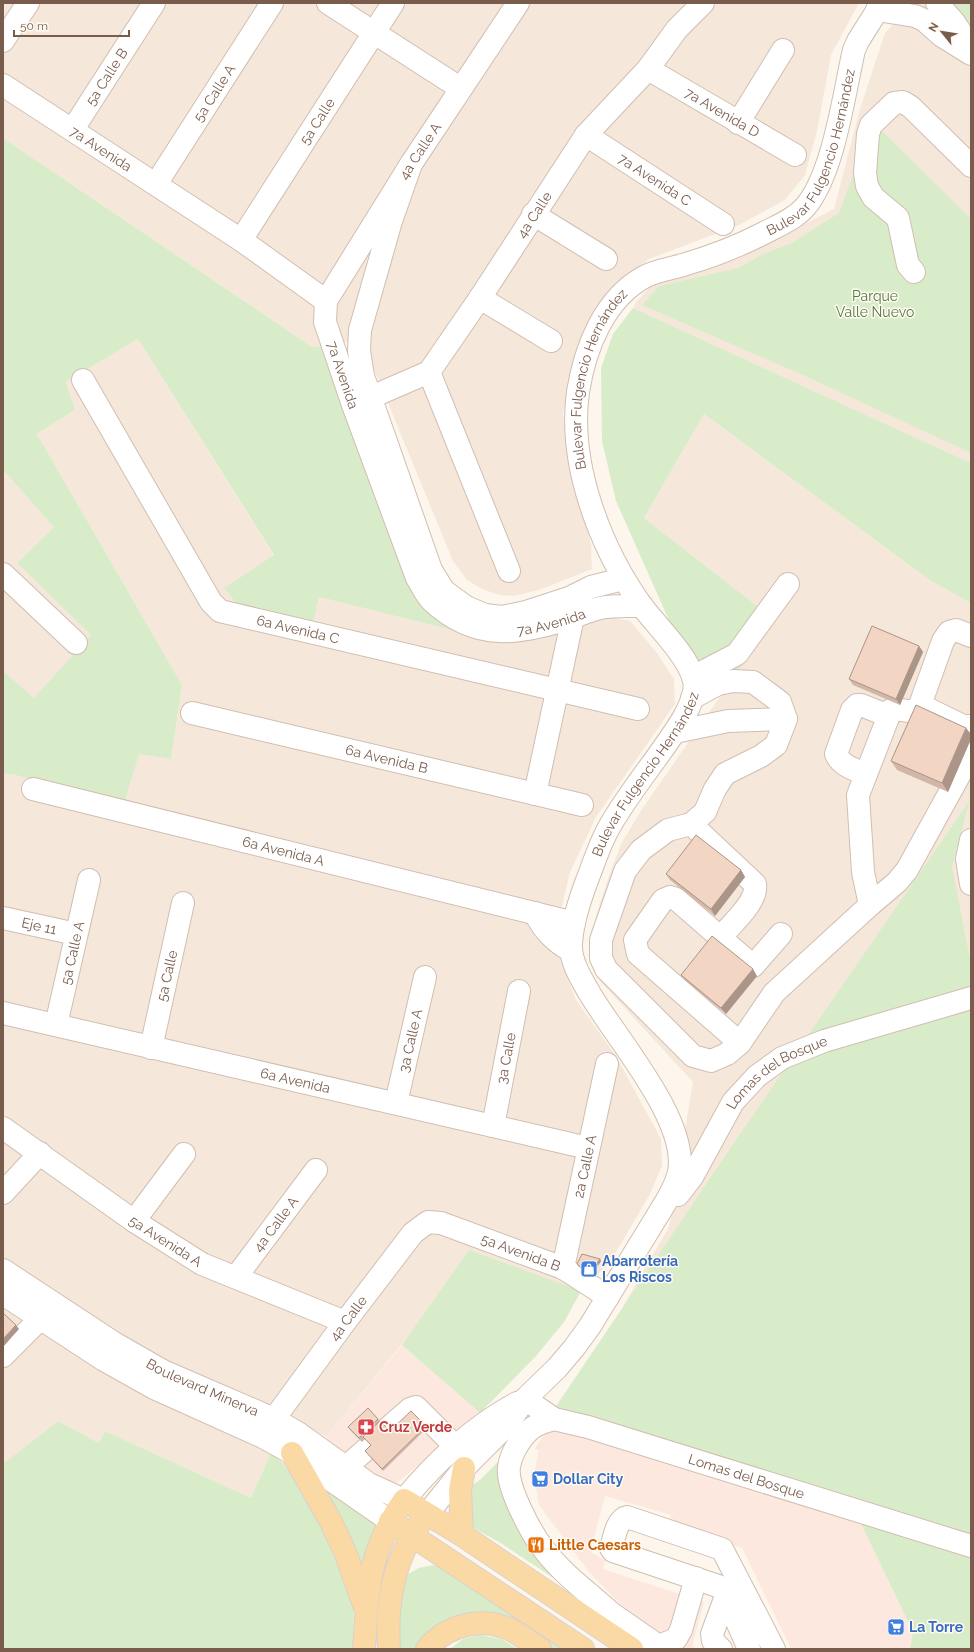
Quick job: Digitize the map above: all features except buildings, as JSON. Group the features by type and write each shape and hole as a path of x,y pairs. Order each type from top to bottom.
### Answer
{"main road":[{"path":"292,1453 331,1522 345,1552 366,1612"},
{"path":"462,1535 460,1490 464,1468"},
{"path":"404,1500 428,1513 462,1535 632,1649"},
{"name":"Bulevar Fulgencio Hernández","path":"364,1649 368,1586 373,1561 390,1521 404,1500"},
{"name":"Bulevar Fulgencio Hernández","path":"389,1649 388,1619 390,1596 397,1566 404,1548 428,1513"},
{"path":"390,1521 583,1649"},
{"path":"427,1649 433,1642 447,1632 462,1625 479,1623 496,1625 512,1630 540,1649"}],"street":[{"path":"3,41 28,3"},
{"name":"5a Calle B","path":"73,130 154,3"},
{"name":"5a Calle A","path":"156,184 272,3"},
{"path":"328,3 460,88"},
{"name":"5a Calle","path":"241,240 393,3"},
{"name":"4a Calle A","path":"326,301 411,164 460,88 518,3"},
{"name":"4a Calle","path":"430,372 586,135 648,69 677,29 703,3"},
{"path":"924,20 938,3 954,22 971,48"},
{"path":"880,6 924,20 942,36 971,54"},
{"name":"Bulevar Fulgencio Hernández","path":"428,1513 464,1468 507,1425 525,1399 557,1368 574,1348 647,1234 667,1200 680,1171 678,1146 673,1126 663,1106 583,982 571,951 574,923 584,890 610,825 639,780 675,732 684,717 693,688 685,662 642,606 624,578 589,504 576,437 580,386 586,355 598,325 616,300 647,276 742,245 796,216 808,204 818,187 832,148 854,50 880,6"},
{"path":"738,123 783,50"},
{"name":"7a Avenida D","path":"648,69 795,155"},
{"name":"7a Avenida","path":"3,85 241,240 326,301 325,322 362,402 401,511 431,570 444,591 466,607 485,615 502,617 526,612 571,607 601,608 642,606"},
{"path":"914,272 908,265 898,218 873,198 866,186 865,173 868,134 871,125 894,103 903,102 911,107 971,166"},
{"name":"7a Avenida C","path":"586,135 723,224"},
{"name":"7a Avenida","path":"362,402 363,376 359,351 360,330 391,221 411,164"},
{"path":"533,214 606,259"},
{"path":"480,298 551,341"},
{"path":"362,402 430,372 509,571"},
{"name":"6a Avenida C","path":"84,380 211,602 220,610 638,709"},
{"path":"3,574 76,643"},
{"name":"7a Avenida","path":"571,607 591,587 624,578"},
{"path":"693,688 737,654 788,584"},
{"path":"535,794 558,690 571,607"},
{"path":"870,905 863,872 858,795 891,710 896,709 912,712 920,705 943,641 949,632 956,630 971,636"},
{"path":"693,688 734,681 753,682 780,702 786,719 776,744 760,756 725,774 715,789 705,812 690,824 668,830 641,850 625,871 601,940 601,958 606,969 693,1056 711,1061 727,1054 740,1043 774,993 897,882 907,870 971,754"},
{"path":"866,774 838,760 836,754 852,710 857,705 861,705 889,716"},
{"path":"920,705 963,726 971,726"},
{"name":"6a Avenida B","path":"192,713 582,805"},
{"path":"675,732 728,721 786,719"},
{"name":"6a Avenida A","path":"32,789 574,923"},
{"path":"690,824 754,884 756,890 753,899 721,937"},
{"path":"971,840 967,859 971,884"},
{"name":"5a Calle A","path":"56,1025 89,880"},
{"path":"740,1043 638,954 635,940 664,900 670,897 676,899 753,966 781,934"},
{"name":"5a Calle","path":"151,1048 183,903"},
{"path":"535,913 542,927 555,941 571,951"},
{"name":"Eje 11","path":"3,918 76,934"},
{"name":"3a Calle A","path":"396,1103 425,977"},
{"name":"3a Calle","path":"493,1126 519,990"},
{"name":"Lomas del Bosque","path":"647,1234 692,1177 733,1102 757,1076 782,1058 824,1041 971,998"},
{"name":"6a Avenida","path":"3,1013 588,1148"},
{"name":"2a Calle A","path":"562,1268 607,1064"},
{"name":"5a Avenida A","path":"3,1128 134,1221 202,1264 345,1322"},
{"path":"3,1192 40,1153"},
{"path":"134,1221 184,1154"},
{"name":"4a Calle A","path":"236,1277 316,1170"},
{"name":"4a Calle","path":"274,1419 345,1322 414,1233 428,1222"},
{"name":"5a Avenida B","path":"428,1222 441,1223 562,1268 608,1297"},
{"name":"Boulevard Minerva","path":"3,1270 114,1343 163,1371 274,1419 369,1484 404,1500"},
{"name":"Boulevard Minerva","path":"3,1294 104,1360 154,1388 263,1437 292,1453 390,1521"},
{"path":"3,1356 41,1318"},
{"name":"Bulevar Fulgencio Hernández","path":"404,1500 418,1483 456,1447 499,1413 525,1399"},
{"name":"Lomas del Bosque","path":"525,1399 554,1419 588,1427 971,1546"},
{"path":"388,1429 410,1409 416,1407 456,1447"},
{"path":"509,1468 515,1451 526,1434 536,1425 554,1419"},
{"path":"507,1425 506,1444 509,1468 516,1498 523,1516 543,1549 556,1563 611,1613 661,1648 676,1639 679,1634 701,1580"},
{"path":"345,1468 371,1445"},
{"path":"749,1649 726,1596 723,1590 718,1586 613,1551 611,1548 620,1521 623,1518 627,1517 722,1550 774,1649"},
{"path":"688,1649 701,1580"},
{"path":"547,1592 611,1613"},
{"path":"721,1649 713,1641 712,1634 726,1596"}],"shaded area":[{"path":"3,3 859,3 831,55 817,131 805,175 785,200 739,225 649,259 615,286 595,317 575,352 563,413 568,452 591,544 592,569 539,590 514,596 499,595 482,589 467,580 453,561 362,340 312,347 3,138"},
{"name":"Parque Valle Nuevo","path":"911,3 971,3 971,463 633,308 636,302 656,281 735,260 834,209 860,109 885,33"},
{"path":"138,339 274,556 225,588 237,604 313,621 319,597 487,638 602,615 630,621 657,653 674,679 675,704 596,817 570,872 558,923 559,957 576,1000 616,1056 661,1139 662,1166 649,1196 610,1262 581,1291 406,1339 326,1437 284,1412 136,1348 61,1299 3,1257 3,773 16,775 139,754 171,759 182,685 37,434 75,410 66,382"},
{"path":"704,414 931,581 971,603 971,1578 535,1449 596,1353 669,1227 693,1082 599,980 589,959 591,938 597,913 621,844 642,809 774,619 644,518"},
{"path":"3,470 54,527 17,563 91,635 34,699 3,671"},
{"path":"3,1302 120,1382 271,1453 251,1498 105,1431 99,1443 58,1421 3,1464"},
{"path":"402,1345 480,1413 384,1494 326,1437"},
{"path":"548,1418 855,1511 913,1632 910,1649 791,1649 742,1548 670,1527 671,1515 605,1496 590,1552 605,1560 603,1569 704,1602 693,1643 694,1649 688,1649 630,1614 589,1572 539,1505 534,1475 538,1453"}],"green space":[{"path":"952,3 971,3 971,25 969,26 953,8"},
{"name":"Parque Valle Nuevo","path":"865,114 971,219 971,453 805,376 642,305 659,286 738,268 763,254 792,243 839,213 856,167"},
{"path":"3,138 312,347 322,346 465,633 319,597 313,622 237,604 224,588 274,555 138,339 66,382 75,410 37,434 182,685 171,759 139,754 124,804 16,775 3,773 3,671 34,698 91,635 17,563 54,527 3,470"},
{"path":"633,308 971,463 971,603 931,581 704,414 644,518 774,619 729,684 708,673 676,636 616,501 602,441 601,368 613,334"},
{"path":"970,800 952,867 971,964 971,1649 910,1649 913,1632 855,1511 548,1418 738,1137"},
{"path":"469,1250 581,1291 564,1322 536,1356 480,1413 402,1345"},
{"path":"58,1421 99,1443 105,1431 251,1498 271,1453 284,1464 318,1517 354,1608 353,1649 3,1649 3,1464"},
{"path":"503,1457 578,1594 499,1542 475,1529 467,1517 469,1487 480,1480"},
{"path":"311,1477 376,1523 377,1529 361,1580"},
{"path":"433,1565 446,1567 568,1649 547,1649 500,1622 423,1649 398,1649 400,1611 408,1574 419,1568"},
{"path":"480,1635 501,1639 518,1649 450,1649 463,1639"}],"place":[{"name":"Abarrotería Los Riscos","path":"589,1269"},
{"name":"Cruz Verde","path":"366,1427"},
{"name":"Dollar City","path":"540,1479"},
{"name":"Little Caesars","path":"536,1545"},
{"name":"La Torre","path":"896,1627"}]}
